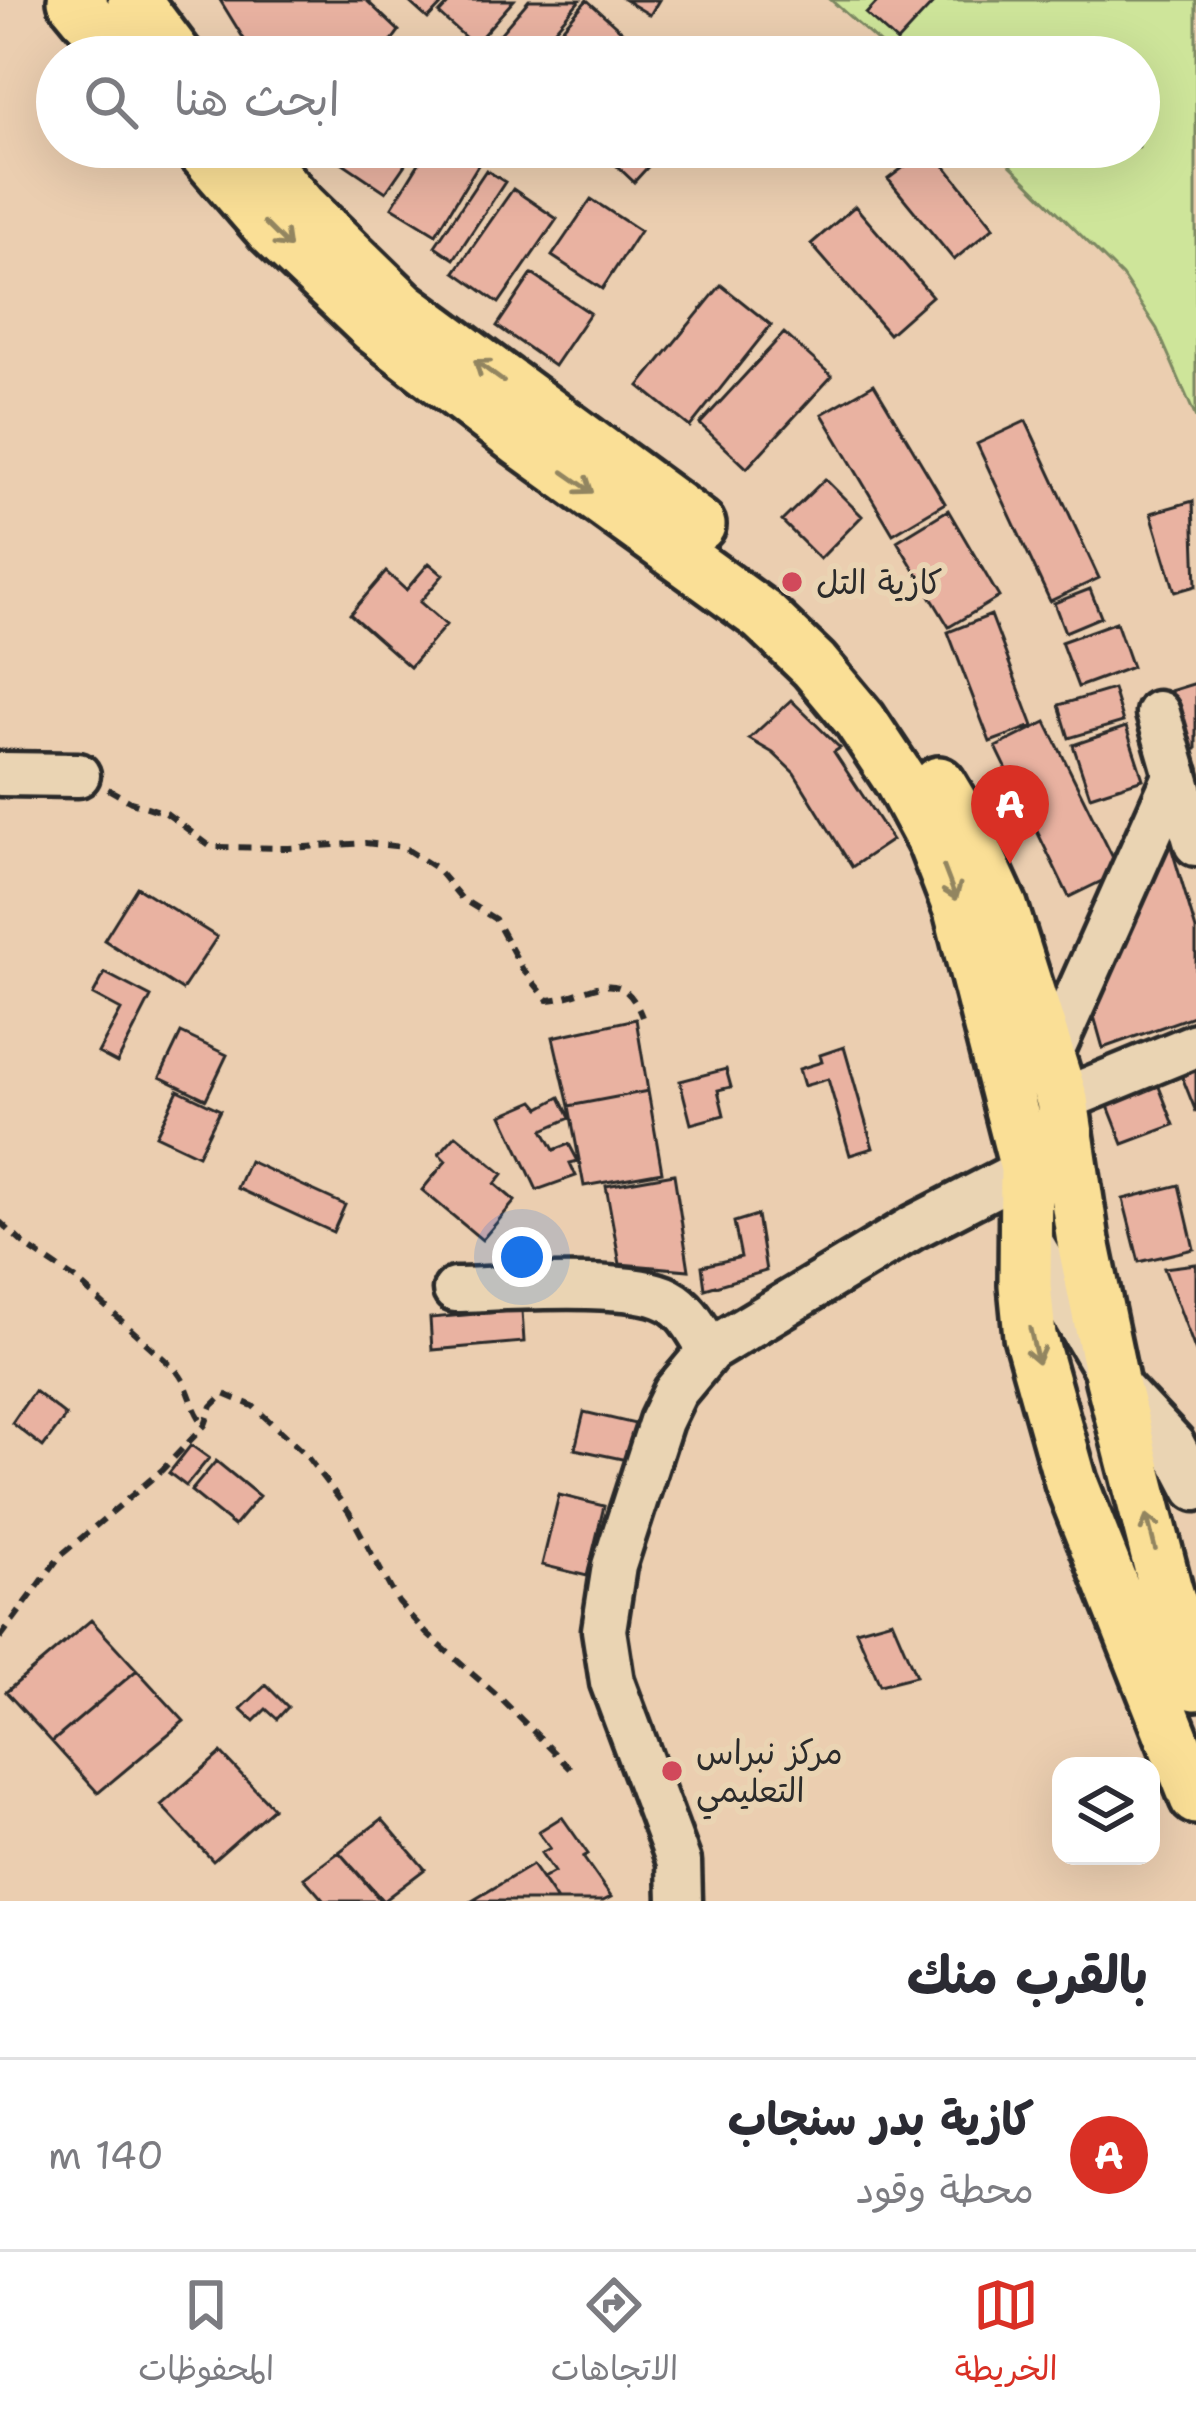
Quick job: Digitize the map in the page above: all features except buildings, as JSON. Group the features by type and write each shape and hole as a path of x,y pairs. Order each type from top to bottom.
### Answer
{"main road":[{"path":"74,0 104,36"},
{"path":"134,0 161,36"},
{"path":"218,168 272,230 375,328 521,441 763,616 814,665 860,720 900,780 926,827 1052,1118 1025,1232 1030,1336 1071,1482 1196,1798"},
{"path":"267,168 300,207 403,307 730,548 800,608 862,674 916,746 963,824 1001,906 1112,1380 1166,1590 1196,1684"}],"street":[{"path":"1158,713 1196,844"},
{"path":"0,774 78,775"},
{"path":"1052,1118 1176,774"},
{"path":"680,1901 679,1862 612,1682 604,1630 614,1566 661,1421 675,1392 710,1350 914,1227 1052,1118 1196,1046"},
{"path":"1025,1232 1112,1380 1173,1445 1196,1489"},
{"path":"455,1290 566,1287 651,1293 684,1311 710,1350"}],"path":[{"path":"78,775 131,802 166,813 211,847 365,843 403,847 436,868 463,899 495,919 523,970 548,1000 566,999 600,984 618,986 634,997 642,1017"},
{"path":"0,1222 75,1279 175,1369 188,1383 205,1425"},
{"path":"0,1638 60,1556 162,1470 205,1425 212,1406 224,1394 253,1406 286,1434 349,1512 398,1602 573,1771"}],"green space":[{"path":"831,0 1196,0 1196,418 1157,329 1122,276 1013,168 1160,168 1160,36 871,36"}],"place":[{"name":"كازية التل","path":"792,582"},
{"name":"كازية بدر سنجاب","path":"1010,864"},
{"name":"مركز نبراس التعليمي","path":"672,1771"}]}
